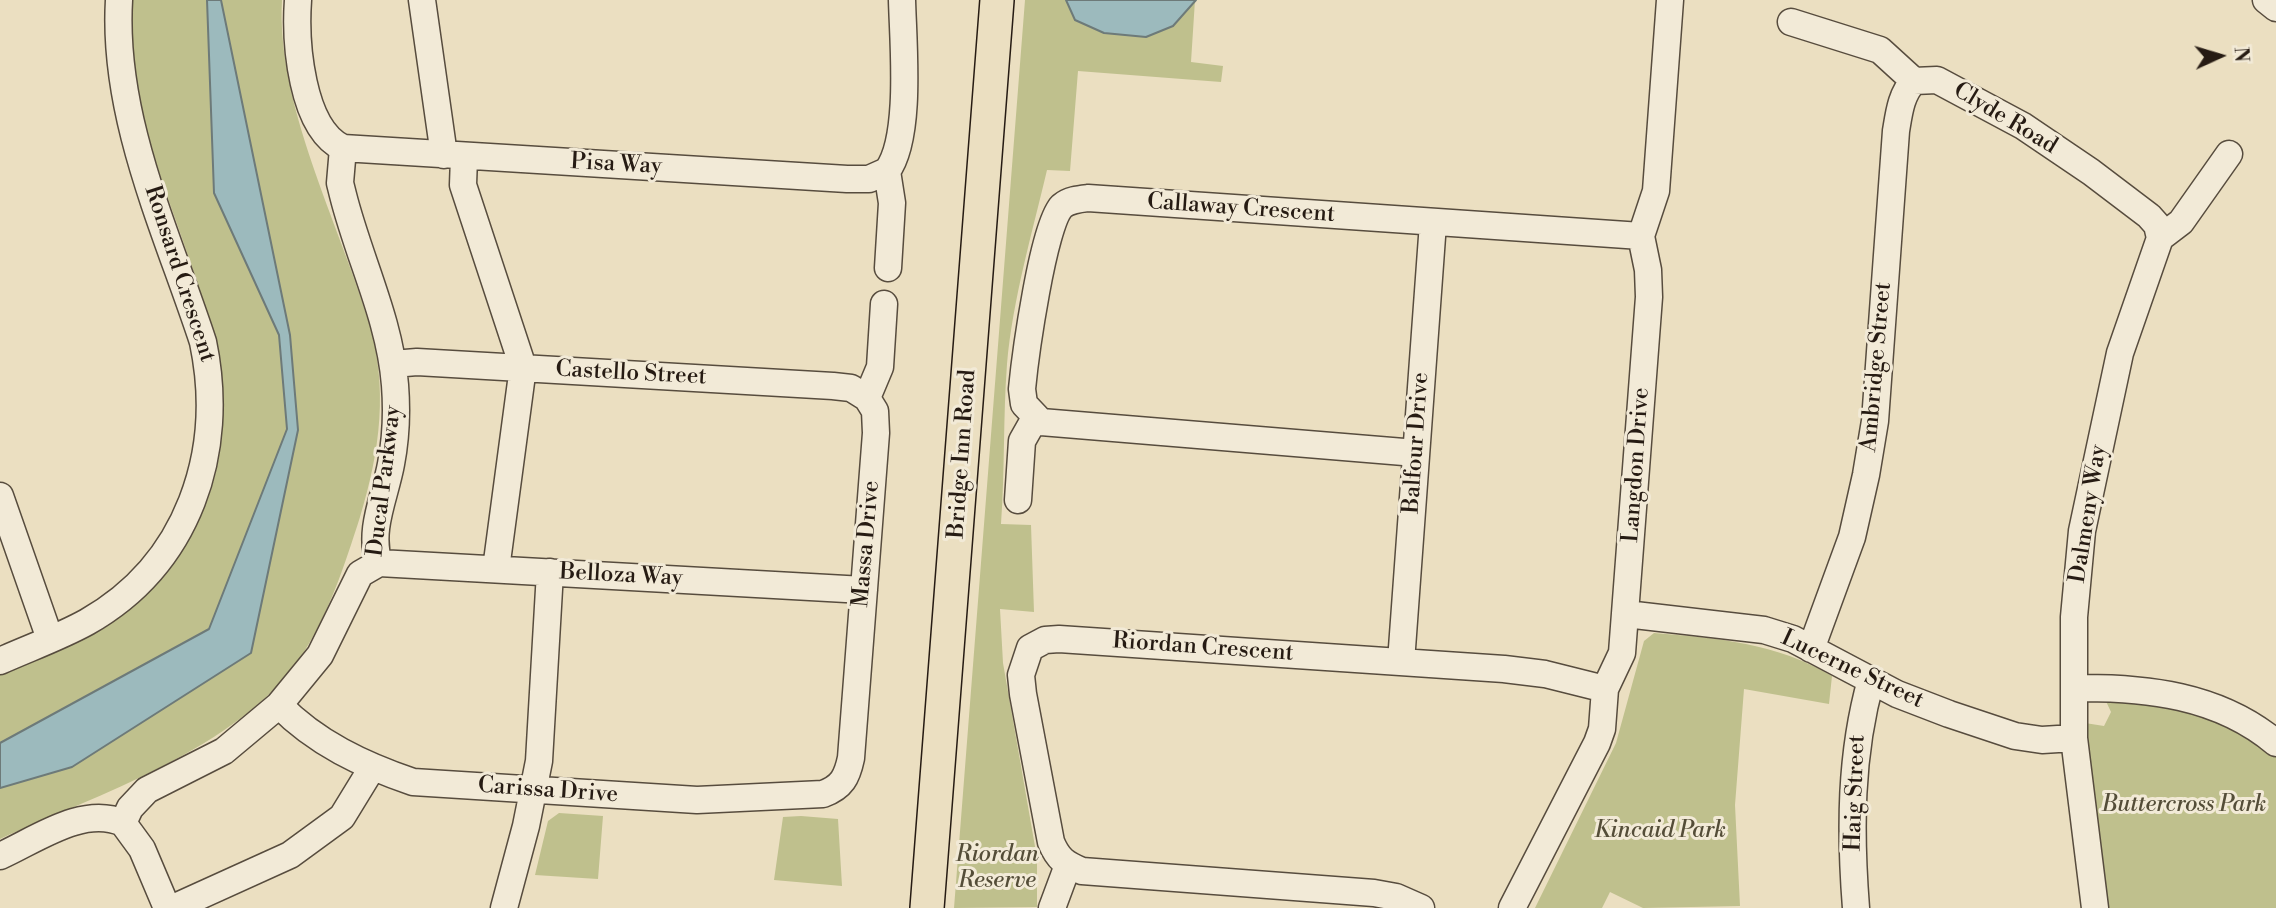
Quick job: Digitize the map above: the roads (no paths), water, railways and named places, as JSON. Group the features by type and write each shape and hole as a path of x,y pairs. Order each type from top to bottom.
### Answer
{"main road":[{"name":"Bridge Inn Road","path":"928,908 997,0"}],"street":[{"name":"Ronsard Crescent","path":"0,661 87,622 112,606 163,554 185,519 199,484 212,420 210,375 203,342 127,106 120,60 120,0"},
{"path":"298,0 296,24 304,82 322,132 331,143 343,148"},
{"path":"422,0 454,156 523,367 496,569"},
{"path":"888,268 892,203 887,171 899,144 904,72 902,0"},
{"path":"1641,236 1654,201 1658,177 1670,0"},
{"path":"2266,0 2276,8"},
{"path":"1791,22 1880,50 1914,81"},
{"name":"Clyde Road","path":"1914,81 1929,78 1937,80 2023,127 2091,172 2148,216 2157,225 2160,238"},
{"name":"Ambridge Street","path":"1811,649 1848,548 1866,475 1875,421 1896,131 1903,98 1914,81"},
{"name":"Pisa Way","path":"343,148 869,179 887,171"},
{"name":"Ducal Parkway","path":"123,823 130,808 147,790 224,751 279,705 320,655 360,574 379,563 375,550 376,526 396,434 393,364 384,322 340,183 343,148"},
{"name":"Dalmeny Way","path":"2095,908 2074,738 2074,617 2082,531 2120,353 2160,238 2181,222 2229,154"},
{"name":"Callaway Crescent","path":"1035,418 1024,404 1022,389 1046,248 1053,222 1062,206 1076,199 1641,236"},
{"name":"Balfour Drive","path":"1401,662 1433,223"},
{"name":"Langdon Drive","path":"1512,908 1597,743 1602,729 1605,688 1622,653 1649,297 1648,270 1641,236"},
{"path":"867,398 880,367 884,304"},
{"name":"Castello Street","path":"393,364 417,362 523,367 833,386 851,388 867,398"},
{"name":"Massa Drive","path":"839,786 848,771 851,758 876,433 874,411 867,398"},
{"path":"1018,500 1022,441 1035,418 1055,425 1416,453"},
{"path":"0,496 50,639"},
{"name":"Belloza Way","path":"379,563 864,590"},
{"path":"504,908 539,761 550,572"},
{"name":"Lucerne Street","path":"1626,614 1764,630 1811,649 1897,694 2015,736 2042,740 2074,738"},
{"name":"Riordan Crescent","path":"1068,866 1057,857 1051,842 1021,675 1030,648 1045,640 1521,671 1605,688"},
{"name":"Haig Street","path":"1856,908 1853,789 1859,725 1871,680"},
{"path":"2074,688 2120,687 2172,694 2227,713 2275,739"},
{"name":"Carissa Drive","path":"279,705 313,735 372,768 414,782 697,800 823,794 839,786"},
{"path":"173,908 290,855 342,817 372,768"},
{"path":"0,856 87,818 104,816 123,823 142,849 167,908"},
{"path":"1052,908 1068,866 1091,872 1374,893 1396,897 1421,908"}],"water":[{"path":"207,0 221,0 290,335 298,430 251,653 72,767 0,788 0,743 209,629 287,429 279,335 214,193"},
{"path":"1066,0 1196,0 1173,26 1146,37 1104,33 1075,20"}],"park label":[{"name":"Buttercross Park","path":"2184,805"},
{"name":"Kincaid Park","path":"1660,831"},
{"name":"Riordan Reserve","path":"997,868"}]}
